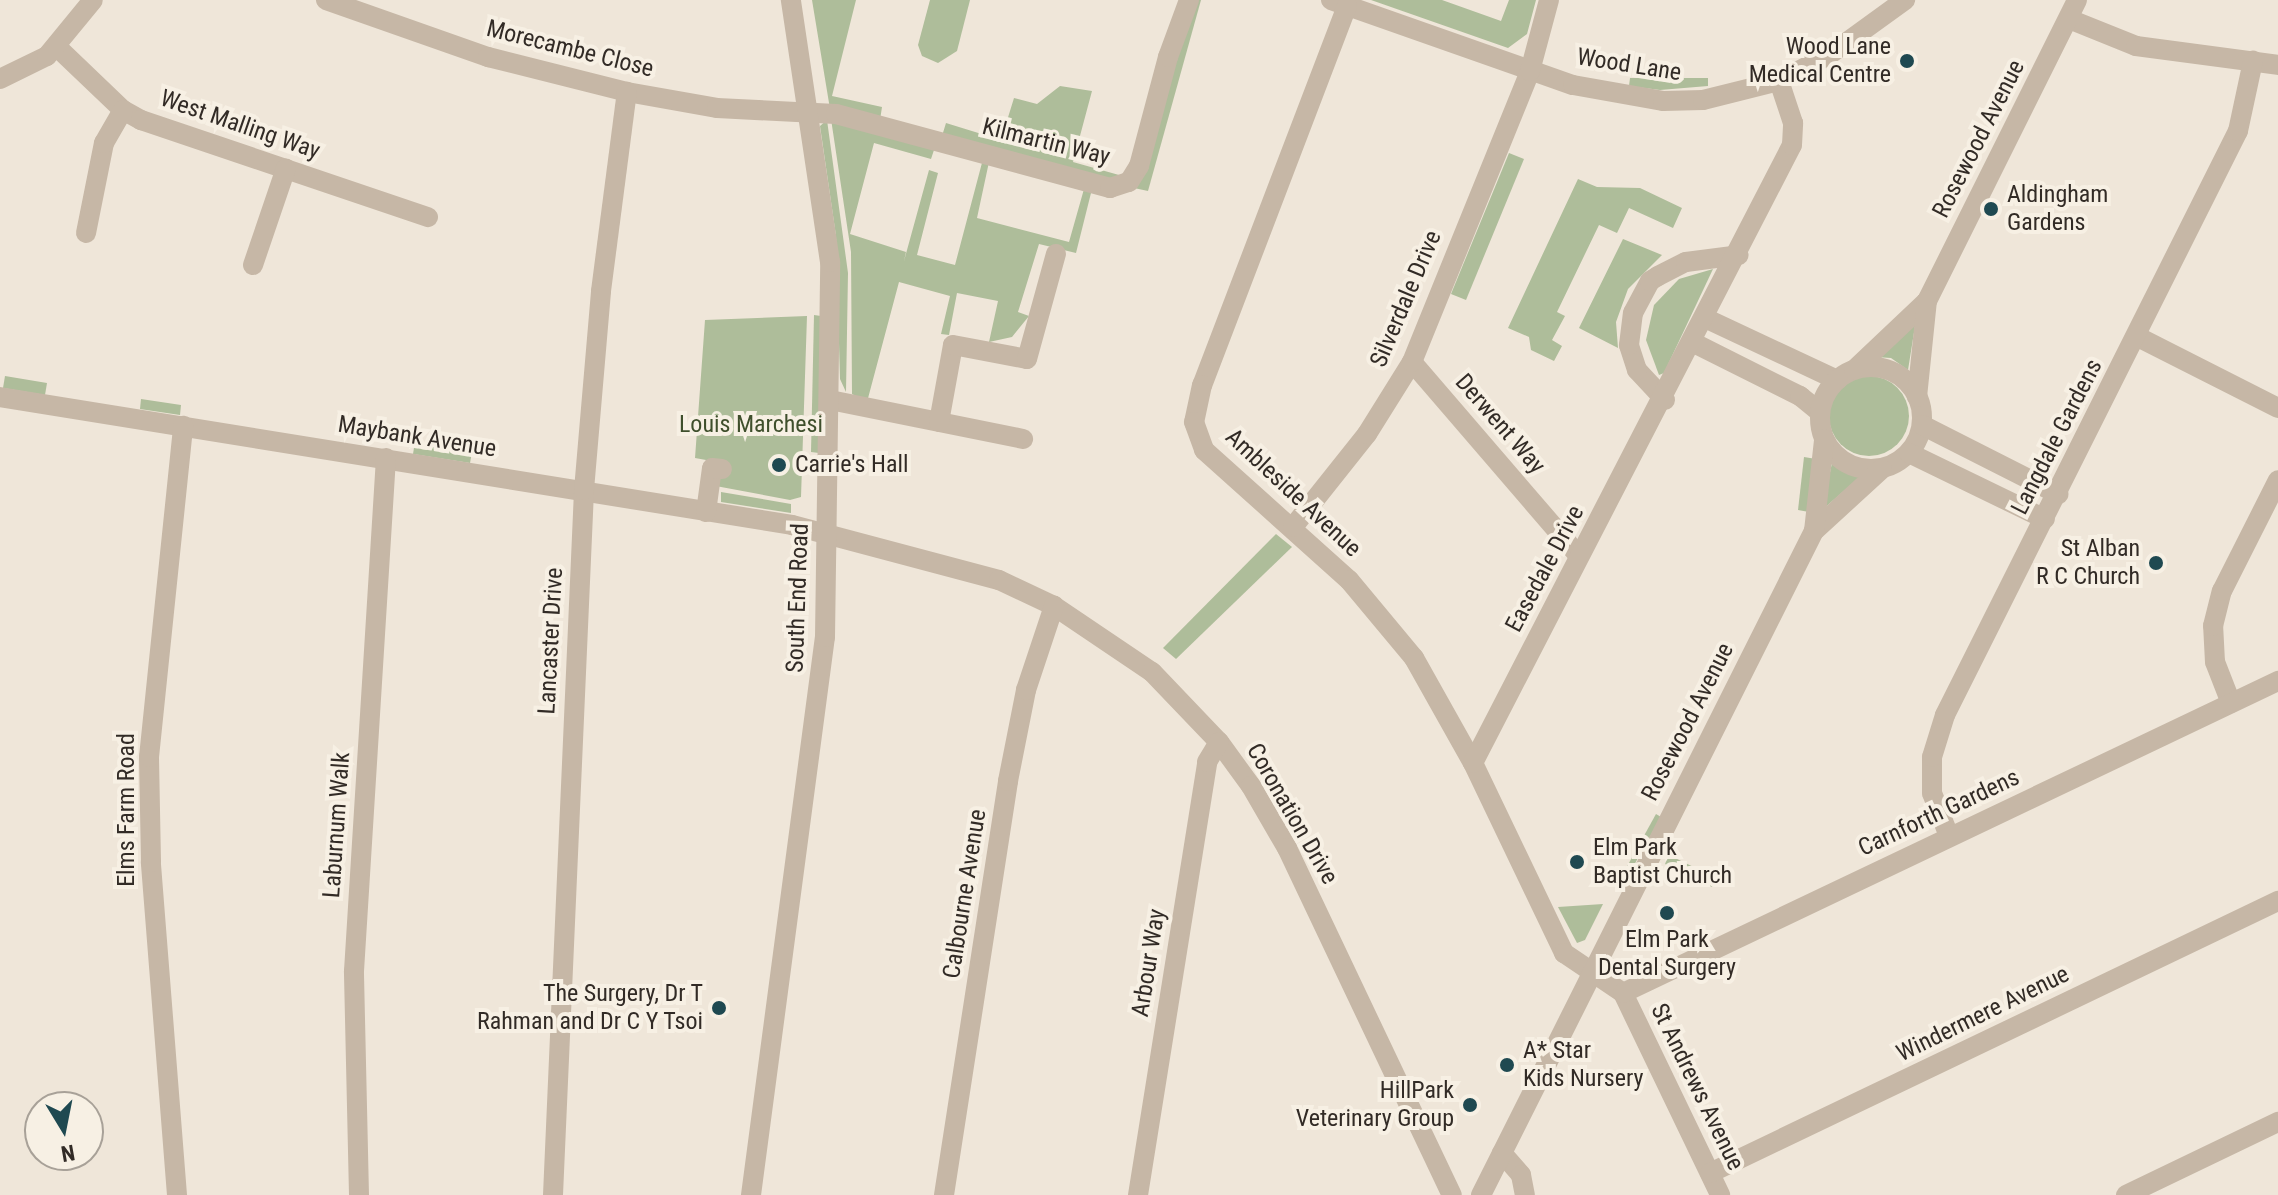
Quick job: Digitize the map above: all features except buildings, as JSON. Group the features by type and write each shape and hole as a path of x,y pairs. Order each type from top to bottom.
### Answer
{"street":[{"path":"0,79 28,69 57,47 93,0"},
{"name":"Morecambe Close","path":"326,0 488,57 627,92 717,108 808,111"},
{"name":"South End Road","path":"751,1195 780,949 821,689 830,400 830,262 791,0"},
{"name":"Kilmartin Way","path":"808,111 1110,188 1129,182 1139,166 1189,0"},
{"name":"Silverdale Drive","path":"1293,527 1367,434 1412,362 1530,71 1549,0"},
{"name":"Wood Lane","path":"1339,3 1573,85 1663,101 1725,97 1779,81 1829,55 1877,7 1905,0"},
{"name":"Ambleside Avenue","path":"1339,3 1202,385 1194,422 1204,450 1349,580 1414,658 1473,763 1564,953 1590,975"},
{"path":"2073,9 2136,46 2278,65"},
{"name":"Rosewood Avenue","path":"1927,301 2073,9"},
{"name":"West Malling Way","path":"57,47 123,110 428,217"},
{"name":"Langdale Gardens","path":"1949,836 1932,793 1932,757 1945,715 2238,131 2253,61"},
{"name":"Easedale Drive","path":"1473,763 1579,556 1707,319 1792,145 1793,123 1779,81"},
{"name":"Lancaster Drive","path":"553,1195 584,490 601,291 627,92"},
{"path":"86,233 104,143 123,110"},
{"path":"253,265 286,168"},
{"path":"939,422 953,345 1027,359 1056,254"},
{"path":"1665,400 1637,370 1629,345 1633,313 1658,276 1686,262 1739,255"},
{"path":"1820,412 1846,375 1927,301"},
{"path":"1814,531 1882,469 1909,453 1922,425 1917,397 1927,301"},
{"path":"1707,319 1846,375 1891,371 1917,397"},
{"path":"2136,336 2278,408"},
{"path":"1694,343 1800,396 1820,412 1824,440 1814,531"},
{"name":"Derwent Way","path":"1412,362 1579,556"},
{"name":"Maybank Avenue","path":"0,397 584,490 826,534"},
{"path":"830,400 1023,439"},
{"path":"1922,425 2058,494"},
{"name":"Elms Farm Road","path":"177,1195 151,862 149,771 183,426"},
{"path":"1824,440 1848,464 1882,469"},
{"path":"1909,453 2045,519"},
{"name":"Laburnum Walk","path":"359,1195 354,971 386,458"},
{"path":"706,512 712,468 722,469"},
{"path":"2231,703 2215,662 2213,626 2222,591 2278,480"},
{"name":"Rosewood Avenue","path":"1479,1195 1814,531"},
{"name":"Coronation Drive","path":"826,534 999,580 1054,606 1152,672 1219,742 1287,848 1454,1195"},
{"name":"Calbourne Avenue","path":"944,1195 1008,781 1026,690 1054,606"},
{"name":"Carnforth Gardens","path":"1623,993 2278,681"},
{"name":"Arbour Way","path":"1138,1195 1207,762 1219,742"},
{"name":"Windermere Avenue","path":"1710,1173 2278,901"},
{"name":"St Andrews Avenue","path":"1590,975 1623,993 1720,1195"},
{"path":"2126,1195 2278,1122"},
{"path":"1502,1153 1521,1175 1525,1195"},
{"path":"1454,1195 1479,1195"}],"green space":[{"path":"812,0 856,0 832,96 882,107 880,120 830,109"},
{"path":"930,0 970,0 957,51 938,63 922,56 918,45"},
{"path":"1191,0 1201,0 1148,191 1134,188"},
{"path":"1371,0 1442,0 1501,21 1509,0 1536,0 1527,34 1508,48"},
{"path":"1630,78 1708,78 1708,86 1660,90 1629,86"},
{"path":"1060,86 1092,91 1073,162 1119,175 1117,183 942,136 946,123 1001,140 1014,98 1037,104"},
{"path":"831,119 935,147 931,159 874,143 850,234 906,252 904,261 929,170 938,173 917,255 955,265 983,159 989,162 977,218 1069,242 1084,189 1092,189 1076,253 1039,244 1018,312 1029,316 1012,337 989,342 998,301 957,293 949,335 941,334 950,296 899,282 867,402 852,394 851,252"},
{"path":"827,120 848,273 846,392 840,379 836,236 820,126"},
{"path":"1509,153 1524,159 1466,300 1451,294"},
{"path":"1578,179 1597,187 1640,188 1682,208 1673,228 1629,208 1617,233 1599,225 1557,312 1565,316 1552,340 1562,346 1554,361 1531,350 1529,337 1508,328"},
{"path":"1623,239 1662,255 1628,289 1616,322 1618,348 1579,328"},
{"path":"1713,269 1664,373 1659,375 1646,340 1654,305 1679,279"},
{"path":"814,315 821,316 819,453 811,452"},
{"name":"Louis Marchesi","path":"807,316 801,497 790,500 705,484 706,460 695,458 705,320"},
{"path":"1916,320 1908,370 1891,358 1876,357"},
{"path":"5,376 47,383 45,395 3,388"},
{"path":"1869,376 1884,379 1897,388 1906,401 1909,416 1906,431 1897,444 1884,453 1869,456 1854,453 1841,444 1832,431 1829,416 1832,401 1841,388 1854,379"},
{"path":"141,399 181,405 180,415 140,409"},
{"path":"415,442 472,452 470,463 413,454"},
{"path":"1804,457 1816,459 1809,512 1798,510"},
{"path":"1832,463 1861,476 1822,510"},
{"path":"721,492 791,504 791,513 721,502"},
{"path":"1276,534 1292,547 1176,659 1163,648"},
{"path":"1656,814 1661,817 1624,883 1619,881"},
{"path":"1669,855 1716,878 1712,887 1665,864"},
{"path":"1603,904 1585,940 1577,943 1558,907"}],"place":[{"name":"Wood Lane Medical Centre","path":"1907,61"},
{"name":"Aldingham Gardens","path":"1991,209"},
{"name":"Carrie's Hall","path":"779,465"},
{"name":"St Alban R C Church","path":"2156,563"},
{"name":"Elm Park Baptist Church","path":"1577,862"},
{"name":"Elm Park Dental Surgery","path":"1667,913"},
{"name":"The Surgery, Dr T Rahman and Dr C Y Tsoi","path":"719,1008"},
{"name":"A* Star Kids Nursery","path":"1507,1065"},
{"name":"HillPark Veterinary Group","path":"1470,1105"}]}
